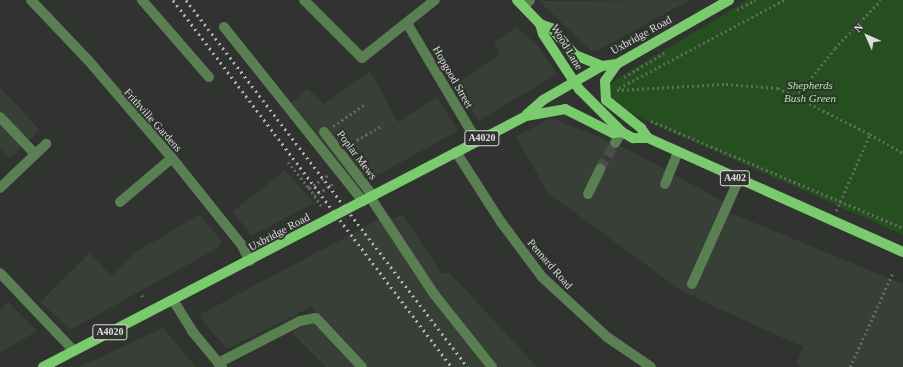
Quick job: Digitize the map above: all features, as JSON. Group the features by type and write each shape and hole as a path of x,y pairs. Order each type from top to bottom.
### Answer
{"main road":[{"name":"Uxbridge Road","path":"526,116 542,100 602,66 617,64 729,0"},
{"name":"Wood Lane","path":"524,2 540,24 543,34 575,82"},
{"name":"Wood Lane","path":"540,24 551,28 575,55 602,66"},
{"name":"A402","path":"617,64 605,81 606,100 641,128 648,138 903,252"},
{"path":"575,82 622,132 634,138 648,138"},
{"name":"Uxbridge Road","path":"43,367 73,350 250,261 526,116 565,109 605,129 622,132"}],"street":[{"name":"Frithville Gardens","path":"30,0 172,158 241,244 250,261"},
{"path":"142,0 209,77"},
{"path":"304,0 362,58 408,25 435,0"},
{"name":"Hopgood Street","path":"408,25 477,141"},
{"path":"224,27 368,198 434,294 492,367"},
{"path":"0,116 35,154"},
{"name":"Poplar Mews","path":"324,132 368,198"},
{"path":"615,143 622,132"},
{"path":"0,188 46,144"},
{"name":"Pennard Road","path":"456,152 504,227 542,276 606,337 651,367"},
{"path":"665,184 678,152"},
{"path":"120,202 172,158"},
{"path":"588,194 600,169"},
{"path":"692,284 739,179"},
{"path":"0,273 73,350"},
{"path":"173,300 220,365 300,321 316,318 362,367"}],"path":[{"path":"784,0 617,90 726,84 778,88 870,134 903,153"},
{"path":"796,97 835,48 881,0"},
{"path":"620,79 647,63"},
{"name":"Poplar Mews","path":"324,132 366,104"},
{"path":"644,118 842,200 903,228"},
{"path":"348,145 383,125"},
{"path":"842,200 870,134"},
{"path":"288,162 309,188 321,206"},
{"path":"309,188 329,175 339,187"},
{"path":"314,196 335,182"},
{"path":"850,367 893,272"},
{"path":"142,295 144,299"}],"shaded area":[{"path":"690,0 597,51 591,51 539,1"},
{"path":"517,27 539,47 557,74 478,121 456,84 500,54 494,42"},
{"path":"370,71 398,122 437,97 458,131 357,186 292,103 307,88 324,104"},
{"path":"0,87 40,130 10,158 0,148"},
{"path":"551,118 624,147 724,202 721,209 903,284 903,367 801,367 796,364 803,347 683,292 548,193 516,137"},
{"path":"285,170 314,203 251,236 233,211"},
{"path":"200,214 221,241 219,247 71,330 40,302 90,253 111,276 136,252"},
{"path":"389,214 393,219 402,214 442,274 449,272 537,367 326,367 292,333 320,317 311,307 227,349 201,319 201,314"},
{"path":"8,302 37,331 0,353 0,310"},
{"path":"163,328 196,367 79,367"}],"green space":[{"name":"Shepherds Bush Green","path":"748,0 903,0 903,235 622,110 610,99 611,83"}],"tunnel":[{"path":"600,169 615,143"}],"railway":[{"path":"173,0 452,367"},
{"path":"186,0 468,367"}]}
